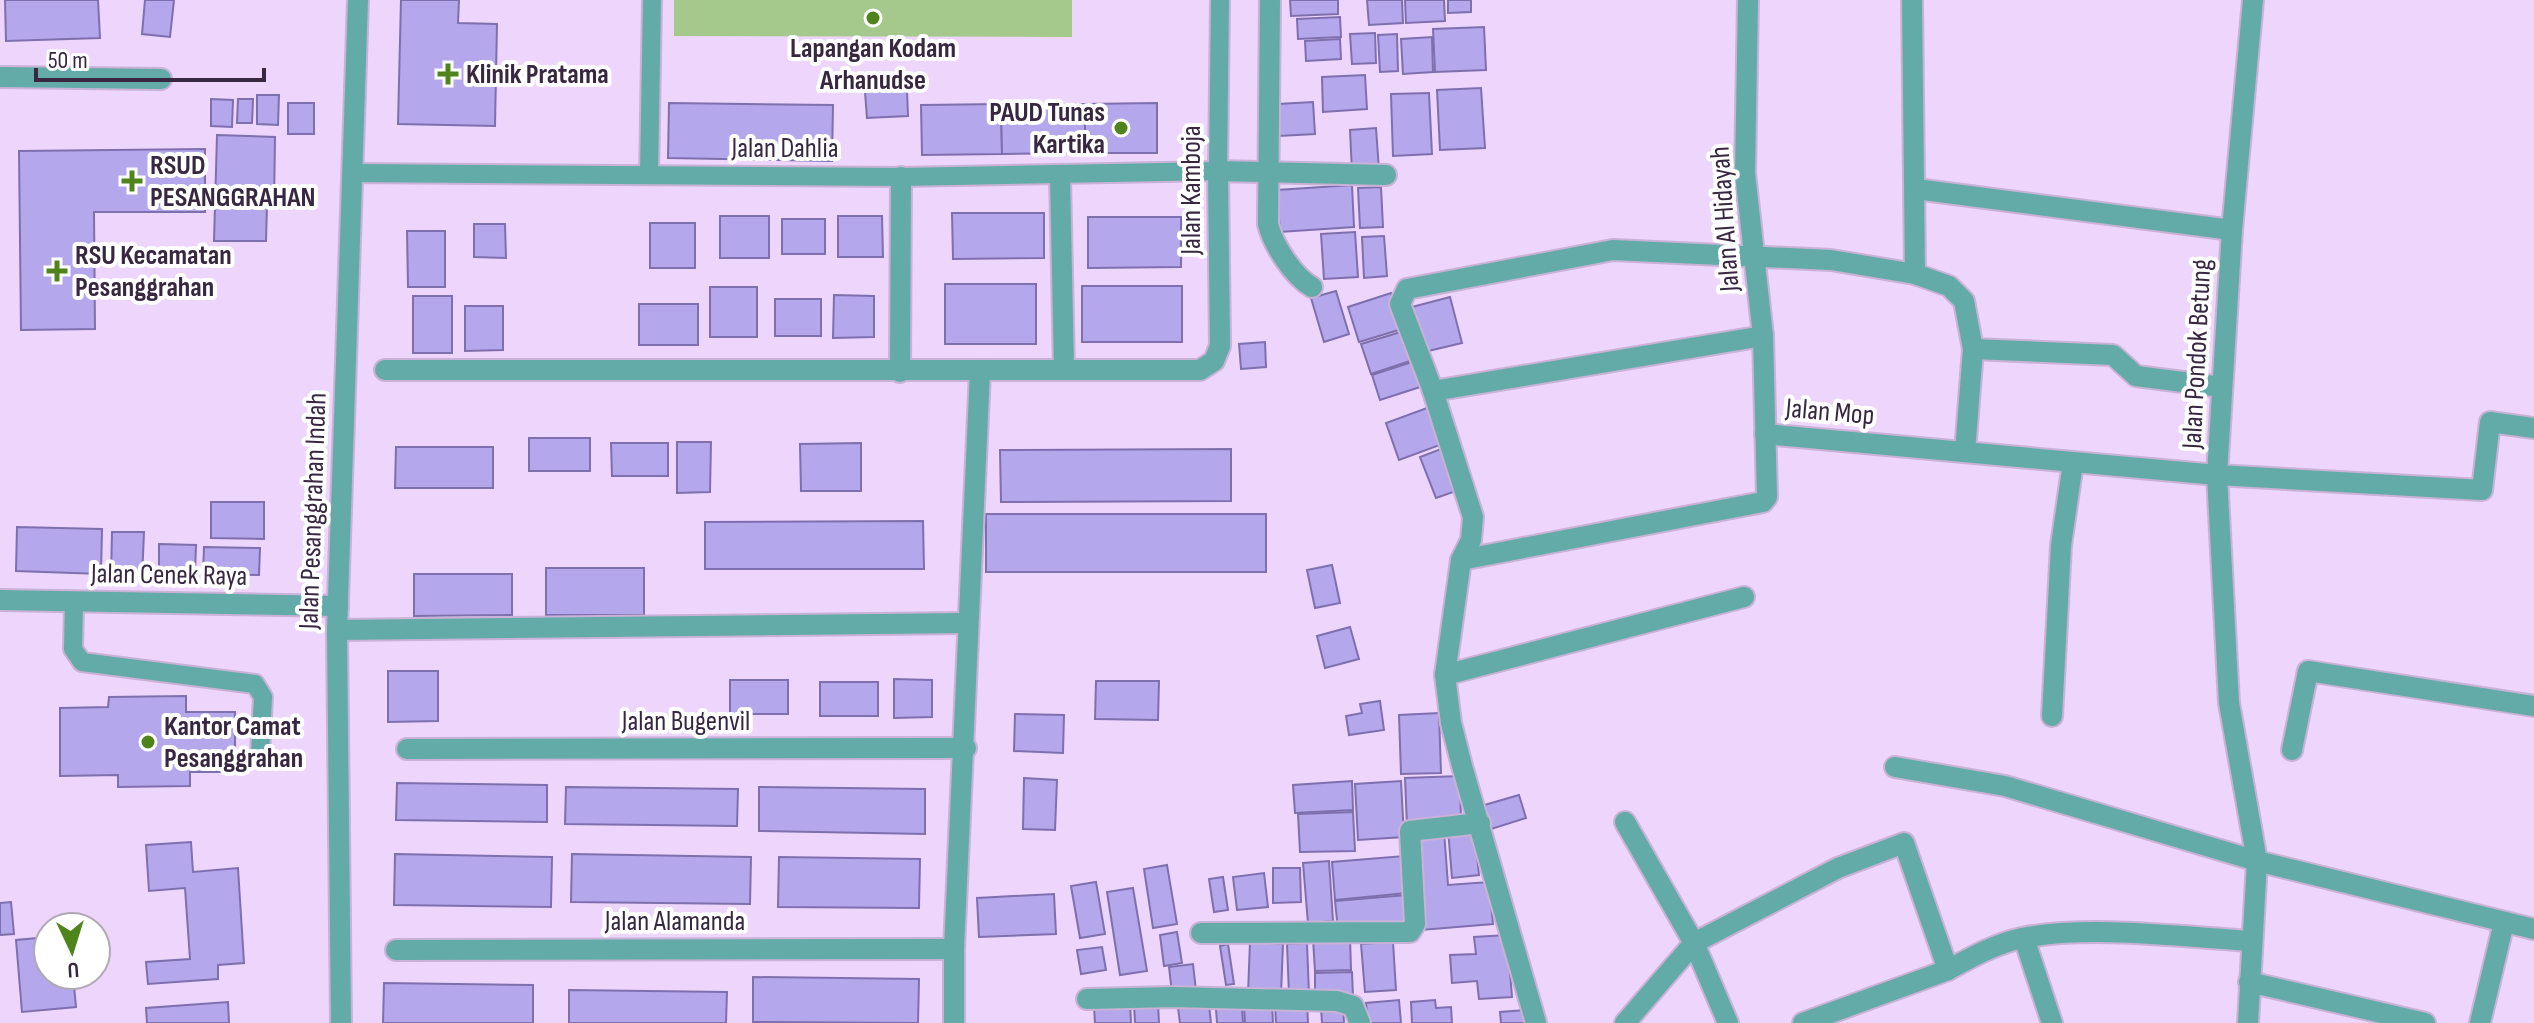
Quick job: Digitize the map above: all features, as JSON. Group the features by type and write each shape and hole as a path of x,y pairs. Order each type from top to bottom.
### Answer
{"street":[{"name":"Jalan Pesanggrahan Indah","path":"341,1023 337,630 358,0"},
{"path":"1270,0 1268,173 1271,235 1294,271 1312,287"},
{"name":"Jalan Al Hidayah","path":"1748,0 1745,173 1763,336 1765,434"},
{"path":"1912,0 1915,274"},
{"name":"Jalan Pondok Betung","path":"2253,0 2232,230 2217,475 2482,490 2490,422 2534,428"},
{"path":"0,77 161,79"},
{"path":"1218,171 1386,175"},
{"name":"Jalan Kamboja","path":"1064,370 1200,370 1214,361 1220,346 1218,171"},
{"path":"385,370 1064,370 1060,176"},
{"path":"900,372 901,177"},
{"path":"1916,189 2232,230"},
{"path":"1536,1023 1451,723 1445,675 1461,560 1471,540 1473,517 1433,391 1400,304 1407,289 1613,250 1831,260 1915,274 1949,286 1964,301 1973,349 1965,452"},
{"path":"1433,391 1763,336"},
{"path":"1973,349 2113,355 2136,376 2222,387"},
{"path":"954,1023 954,949 966,748 968,623 980,371"},
{"name":"Jalan Mop","path":"1461,560 1763,502 1768,490 1765,434 2217,475"},
{"path":"2052,716 2061,545 2073,463"},
{"path":"2217,475 2229,703 2257,861 2248,1023"},
{"path":"1445,675 1744,597"},
{"name":"Jalan Cenek Raya","path":"0,600 338,606"},
{"path":"337,630 968,623"},
{"path":"2292,750 2308,671 2534,706"},
{"name":"Jalan Bugenvil","path":"407,749 966,748"},
{"path":"1895,767 2005,786 2257,861 2534,929"},
{"path":"1625,822 1694,943 1728,1023"},
{"path":"1201,933 1410,932 1415,924 1410,831 1480,823"},
{"path":"1625,1023 1694,943 1838,868 1904,843 1948,970"},
{"path":"2480,1023 2504,922"},
{"path":"1803,1023 1948,970 1980,952 2024,938 2141,935 2252,941"},
{"path":"2024,938 2052,1023"},
{"name":"Jalan Alamanda","path":"396,950 954,949"},
{"path":"2249,982 2425,1023"},
{"path":"1087,999 1173,997 1337,1001 1353,1006 1360,1023"}],"lane":[{"path":"649,175 652,0"},
{"name":"Jalan Kamboja","path":"1218,171 1220,0"},
{"name":"Jalan Dahlia","path":"352,173 901,177 1218,171"},
{"path":"74,601 73,649 75,658 82,662 255,684 263,697 260,755"}],"green space":[{"name":"Lapangan Kodam Arhanudse","path":"674,0 1072,0 1072,37 674,36"}],"building":[{"path":"5,0 98,0 100,38 6,41"},
{"path":"145,0 174,0 170,37 142,34"},
{"name":"Klinik Pratama","path":"401,0 459,0 458,23 497,24 495,126 398,124"},
{"path":"1290,0 1338,0 1338,14 1291,16"},
{"path":"1367,0 1402,0 1403,23 1369,25"},
{"path":"1405,0 1444,0 1445,21 1406,23"},
{"path":"1448,0 1471,0 1471,12 1448,13"},
{"path":"1340,17 1341,37 1298,39 1297,19"},
{"path":"1484,27 1486,70 1435,72 1433,29"},
{"path":"1375,33 1376,63 1352,64 1350,34"},
{"path":"1397,34 1398,71 1380,72 1378,35"},
{"path":"1432,37 1433,72 1403,74 1401,39"},
{"path":"1340,39 1341,59 1306,61 1305,41"},
{"path":"1365,75 1367,109 1323,112 1322,77"},
{"path":"1481,88 1485,148 1440,150 1437,90"},
{"path":"907,90 908,116 867,118 865,92"},
{"path":"1429,93 1432,154 1393,156 1391,94"},
{"path":"257,95 279,95 278,125 257,124"},
{"path":"211,99 233,100 232,127 211,126"},
{"path":"238,99 253,99 252,123 237,123"},
{"path":"1313,102 1315,134 1279,136 1278,104"},
{"path":"288,103 314,103 314,134 288,134"},
{"path":"669,103 833,105 832,161 668,158"},
{"name":"PAUD Tunas Kartika","path":"1157,103 1157,153 1085,153 1085,104"},
{"path":"1001,104 1002,154 922,155 921,105"},
{"path":"1001,104 1085,104 1085,153 1002,154"},
{"path":"1376,128 1379,170 1352,172 1350,130"},
{"path":"217,135 275,137 274,205 267,205 266,241 214,241"},
{"name":"RSU Kecamatan Pesanggrahan","path":"205,149 205,212 94,212 95,329 21,330 19,151"},
{"path":"1352,185 1354,227 1280,232 1277,190"},
{"path":"1381,187 1383,227 1360,228 1358,188"},
{"path":"952,213 1044,213 1044,258 953,259"},
{"path":"720,216 769,216 769,258 720,258"},
{"path":"838,216 882,216 883,257 838,257"},
{"path":"1088,217 1181,217 1181,267 1088,268"},
{"path":"782,219 825,219 825,254 782,254"},
{"path":"650,223 695,223 695,268 650,268"},
{"path":"474,224 505,224 506,258 474,257"},
{"path":"407,231 445,231 445,287 408,287"},
{"path":"1355,232 1358,277 1324,279 1321,234"},
{"path":"1384,236 1387,276 1364,278 1362,237"},
{"path":"945,284 1036,284 1036,344 945,344"},
{"path":"1082,286 1182,286 1182,342 1082,342"},
{"path":"710,287 757,287 757,337 710,337"},
{"path":"1336,291 1349,334 1324,342 1311,298"},
{"path":"1391,293 1402,329 1359,342 1348,307"},
{"path":"834,295 874,296 874,337 833,338"},
{"path":"413,296 452,296 452,353 413,353"},
{"path":"1450,297 1462,343 1424,352 1412,307"},
{"path":"775,299 821,299 821,336 775,336"},
{"path":"639,304 698,304 698,345 639,345"},
{"path":"465,306 503,306 503,350 465,351"},
{"path":"1404,331 1413,360 1371,374 1361,344"},
{"path":"1265,342 1266,367 1241,369 1239,344"},
{"path":"1412,362 1420,387 1380,400 1372,375"},
{"path":"1435,405 1448,442 1399,460 1386,423"},
{"path":"529,438 590,438 590,471 529,471"},
{"path":"677,442 711,442 710,492 677,493"},
{"path":"611,443 668,443 668,476 612,476"},
{"path":"861,443 861,491 801,491 800,444"},
{"path":"396,447 493,447 493,488 395,488"},
{"path":"1446,447 1462,489 1436,498 1420,457"},
{"path":"1231,449 1231,501 1001,502 1000,450"},
{"path":"211,502 264,502 264,539 211,538"},
{"path":"986,514 1266,514 1266,572 986,572"},
{"path":"923,521 924,569 705,569 705,522"},
{"path":"17,527 102,529 101,574 16,571"},
{"path":"112,532 144,532 142,579 111,578"},
{"path":"159,544 196,545 195,573 159,572"},
{"path":"204,547 260,548 259,575 203,574"},
{"path":"1332,565 1340,603 1315,608 1307,570"},
{"path":"546,568 644,568 644,615 546,615"},
{"path":"414,574 512,574 512,615 414,616"},
{"path":"1350,627 1359,659 1325,668 1317,636"},
{"path":"388,671 438,671 438,721 388,722"},
{"path":"894,679 932,680 932,717 894,718"},
{"path":"730,680 788,680 788,714 730,714"},
{"path":"1096,681 1159,681 1158,720 1095,719"},
{"path":"820,682 878,682 878,716 820,716"},
{"name":"Kantor Camat Pesanggrahan","path":"186,696 186,712 235,712 235,772 190,772 190,786 118,787 118,775 60,776 60,708 108,707 109,697"},
{"path":"1380,701 1384,730 1349,735 1346,716 1362,713 1360,704"},
{"path":"1439,713 1441,773 1401,774 1399,715"},
{"path":"1015,714 1064,715 1063,753 1014,751"},
{"path":"1460,776 1461,823 1407,825 1405,778"},
{"path":"1024,778 1057,780 1055,830 1023,829"},
{"path":"1352,781 1353,810 1295,813 1293,785"},
{"path":"1401,781 1404,837 1358,840 1355,784"},
{"path":"397,783 547,785 547,822 396,820"},
{"path":"566,787 738,789 737,826 565,824"},
{"path":"759,787 925,789 925,834 759,831"},
{"path":"1519,795 1526,818 1488,830 1481,806"},
{"path":"1353,812 1355,851 1300,852 1298,814"},
{"path":"1474,826 1479,875 1452,878 1448,829"},
{"path":"1444,831 1448,885 1489,882 1493,924 1421,930 1413,834"},
{"path":"191,842 193,872 238,868 244,963 218,965 218,979 148,984 146,962 190,959 185,888 149,891 146,845"},
{"path":"395,854 552,857 551,907 394,905"},
{"path":"572,854 751,857 750,904 571,902"},
{"path":"1404,856 1407,893 1335,900 1332,862"},
{"path":"779,857 920,859 919,908 778,907"},
{"path":"1329,861 1333,921 1308,923 1303,863"},
{"path":"1167,865 1177,924 1153,928 1144,869"},
{"path":"1273,868 1300,868 1301,902 1273,903"},
{"path":"1264,873 1268,907 1237,910 1233,877"},
{"path":"1223,877 1228,910 1214,912 1209,879"},
{"path":"1096,882 1105,934 1080,938 1071,886"},
{"path":"1133,888 1147,971 1120,975 1107,892"},
{"path":"1054,894 1056,934 979,937 977,898"},
{"path":"1407,895 1410,924 1338,930 1335,901"},
{"path":"11,902 14,934 0,935 0,903"},
{"path":"1177,932 1182,963 1164,966 1160,935"},
{"path":"1507,935 1512,997 1479,999 1477,981 1452,983 1450,955 1476,954 1474,937"},
{"path":"1350,937 1351,970 1315,971 1313,939"},
{"path":"32,938 32,991 74,991 76,1007 22,1012 16,940"},
{"path":"1250,942 1283,944 1281,994 1248,993"},
{"path":"1393,942 1396,990 1365,992 1361,944"},
{"path":"1307,943 1309,994 1289,995 1287,944"},
{"path":"1228,944 1234,984 1226,985 1220,946"},
{"path":"1102,947 1106,970 1081,974 1077,950"},
{"path":"1193,964 1196,991 1172,993 1169,967"},
{"path":"1352,972 1353,997 1315,998 1315,973"},
{"path":"753,977 919,979 918,1023 753,1022"},
{"path":"384,983 533,985 533,1023 383,1023"},
{"path":"569,990 727,992 726,1023 569,1023"},
{"path":"1399,1000 1401,1023 1368,1023 1366,1003"},
{"path":"1435,1000 1436,1008 1451,1007 1452,1023 1412,1023 1411,1002"},
{"path":"228,1002 229,1023 147,1023 146,1008"},
{"path":"1307,1002 1308,1023 1276,1023 1275,1004"},
{"path":"1158,1003 1159,1023 1135,1023 1134,1004"},
{"path":"1130,1004 1131,1023 1095,1023 1094,1007"},
{"path":"1209,1005 1211,1023 1180,1023 1178,1008"},
{"path":"1272,1005 1273,1023 1245,1023 1244,1007"},
{"path":"1343,1006 1344,1023 1322,1023 1321,1008"},
{"path":"1242,1007 1243,1023 1217,1023 1216,1009"},
{"path":"1527,1010 1528,1023 1501,1023 1500,1012"}],"place":[{"name":"Lapangan Kodam Arhanudse","path":"873,18"},
{"name":"Klinik Pratama","path":"448,74"},
{"name":"PAUD Tunas Kartika","path":"1121,128"},
{"name":"RSUD PESANGGRAHAN","path":"132,181"},
{"name":"RSU Kecamatan Pesanggrahan","path":"57,271"},
{"name":"Kantor Camat Pesanggrahan","path":"148,742"}]}
